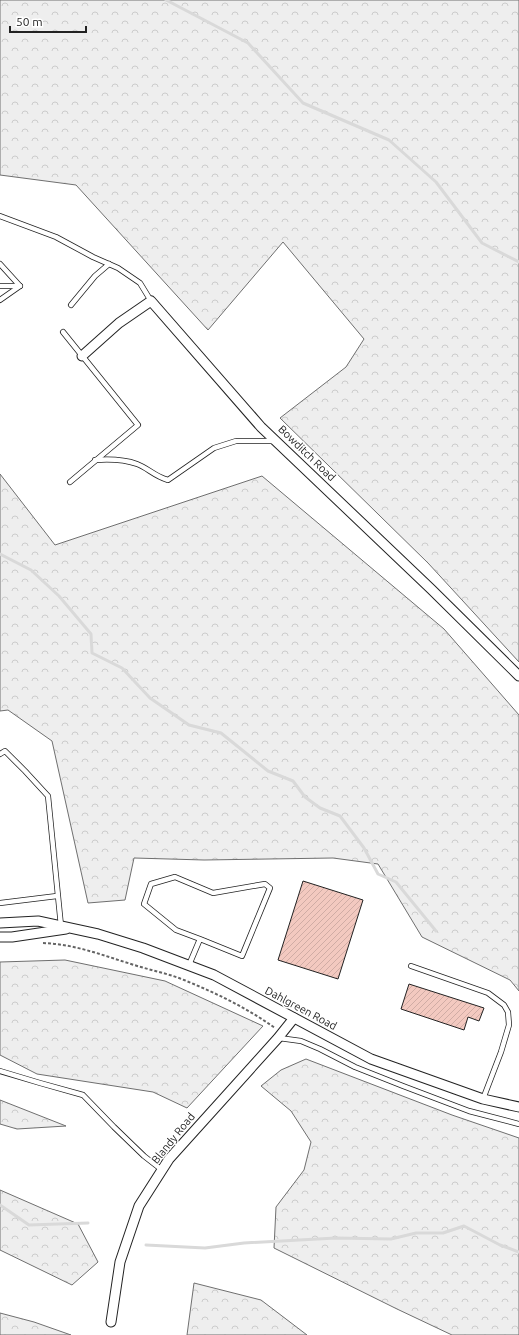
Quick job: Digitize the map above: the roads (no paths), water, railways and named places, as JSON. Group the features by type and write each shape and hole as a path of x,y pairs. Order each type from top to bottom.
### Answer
{"street":[{"path":"82,356 119,323 152,300"},
{"name":"Bowditch Road","path":"152,300 262,427 431,589 519,676"},
{"name":"Dahlgreen Road","path":"0,923 38,921 98,934 143,948 214,975 371,1059 483,1099 519,1107"},
{"name":"Dahlgreen Road","path":"0,937 74,928"},
{"name":"Blandy Road","path":"111,1322 120,1262 139,1206 169,1159 294,1018"}],"lane":[{"path":"0,216 56,237 93,257 118,268 140,283 152,300"},
{"path":"0,264 20,286"},
{"path":"71,305 95,276 109,264"},
{"path":"0,286 20,286"},
{"path":"0,300 20,286"},
{"path":"63,332 138,425 70,482"},
{"path":"95,460 112,459 137,464 158,477 168,480 214,448 236,441 276,441"},
{"path":"0,754 5,751 48,796 61,926"},
{"path":"174,877 214,893 265,884 270,888 242,956 200,939 176,930 144,904 151,884 174,877"},
{"path":"0,903 57,896"},
{"path":"189,965 200,939"},
{"path":"411,966 488,993 504,1005 508,1012 509,1025 501,1052 483,1099"},
{"path":"280,1035 302,1041 355,1067 469,1111 519,1124"},
{"path":"0,1071 84,1095 114,1128 144,1156 162,1170"}],"waterway":[{"path":"166,0 248,43 303,103 389,140 436,182 482,243 519,262"},
{"path":"0,554 31,570 59,596 91,634 92,653 122,668 150,698 189,725 221,733 268,771 293,781 305,797 320,808 340,816 364,848 378,874 396,882 436,931"},
{"path":"0,1205 29,1225 88,1223"},
{"path":"146,1245 205,1248 244,1243 336,1238 391,1239 416,1233 443,1233 464,1226 500,1245 519,1252"}]}
